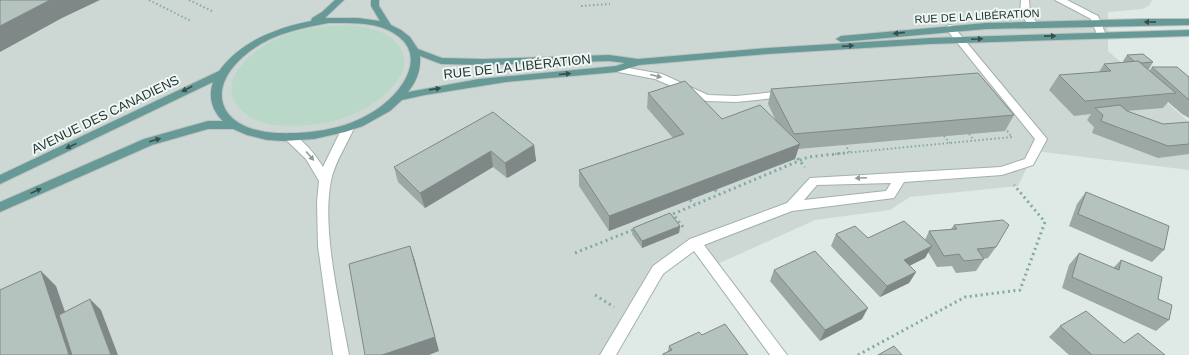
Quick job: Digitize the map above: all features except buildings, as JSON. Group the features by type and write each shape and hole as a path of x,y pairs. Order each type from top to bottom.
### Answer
{"main road":[{"path":"308,23 325,14 340,0"},
{"path":"375,0 375,6 387,26"},
{"path":"329,20 367,21 387,26 403,36 415,51 416,66 411,82 398,98 378,113 348,128 319,136 288,137 273,137 251,133 234,125 222,114 216,101 216,87 223,73 234,60 249,48 274,34 308,23 329,20"},
{"name":"RUE DE LA LIBÉRATION","path":"767,51 816,41 950,28 1033,24 1189,22"},
{"name":"RUE DE LA LIBÉRATION","path":"415,51 441,61 483,62 609,58 638,62 767,51 960,40 1189,33"},
{"name":"RUE DE LA LIBÉRATION","path":"398,98 425,90 484,82 617,69 638,62"},
{"name":"AVENUE DES CANADIENS","path":"0,180 223,73"},
{"path":"0,207 148,142 208,125 234,125"}],"street":[{"path":"1025,0 1025,14 1033,24"},
{"path":"1059,0 1095,18 1101,35"},
{"path":"791,206 814,181 900,178 1002,171 1029,162 1041,139 986,79 960,40 950,28"},
{"path":"617,69 658,76 706,98 736,99 796,94"},
{"path":"341,355 323,234 325,180 348,128"},
{"path":"288,137 302,147 317,165 325,180"},
{"path":"608,355 658,270 695,243 791,206 890,195 900,178"},
{"path":"695,243 780,355"}],"path":[{"path":"149,0 192,20"},
{"path":"189,0 212,10"},
{"path":"581,6 610,4"},
{"path":"666,216 785,165 808,157 1012,137 1002,126"},
{"path":"969,134 974,140"},
{"path":"944,136 950,143"},
{"path":"845,144 850,153"},
{"path":"790,149 801,160 814,181"},
{"path":"858,355 965,297 1020,290 1045,222 1002,171"},
{"path":"756,174 759,177"},
{"path":"715,190 719,194"},
{"path":"690,200 694,204"},
{"path":"673,214 686,230"},
{"path":"575,253 638,228"},
{"path":"595,295 615,307"}],"shaded area":[{"path":"0,0 1152,0 1149,6 1142,9 1108,12 1108,51 1189,122 1189,170 1035,151 1018,186 910,197 890,210 815,220 713,266 695,243 658,270 608,355 0,355"}],"green space":[{"path":"351,25 372,29 387,35 401,48 404,59 403,70 397,81 379,99 368,106 358,112 338,120 317,124 286,126 265,123 252,118 240,109 233,99 231,89 233,78 246,60 265,45 283,36 302,30"}]}
